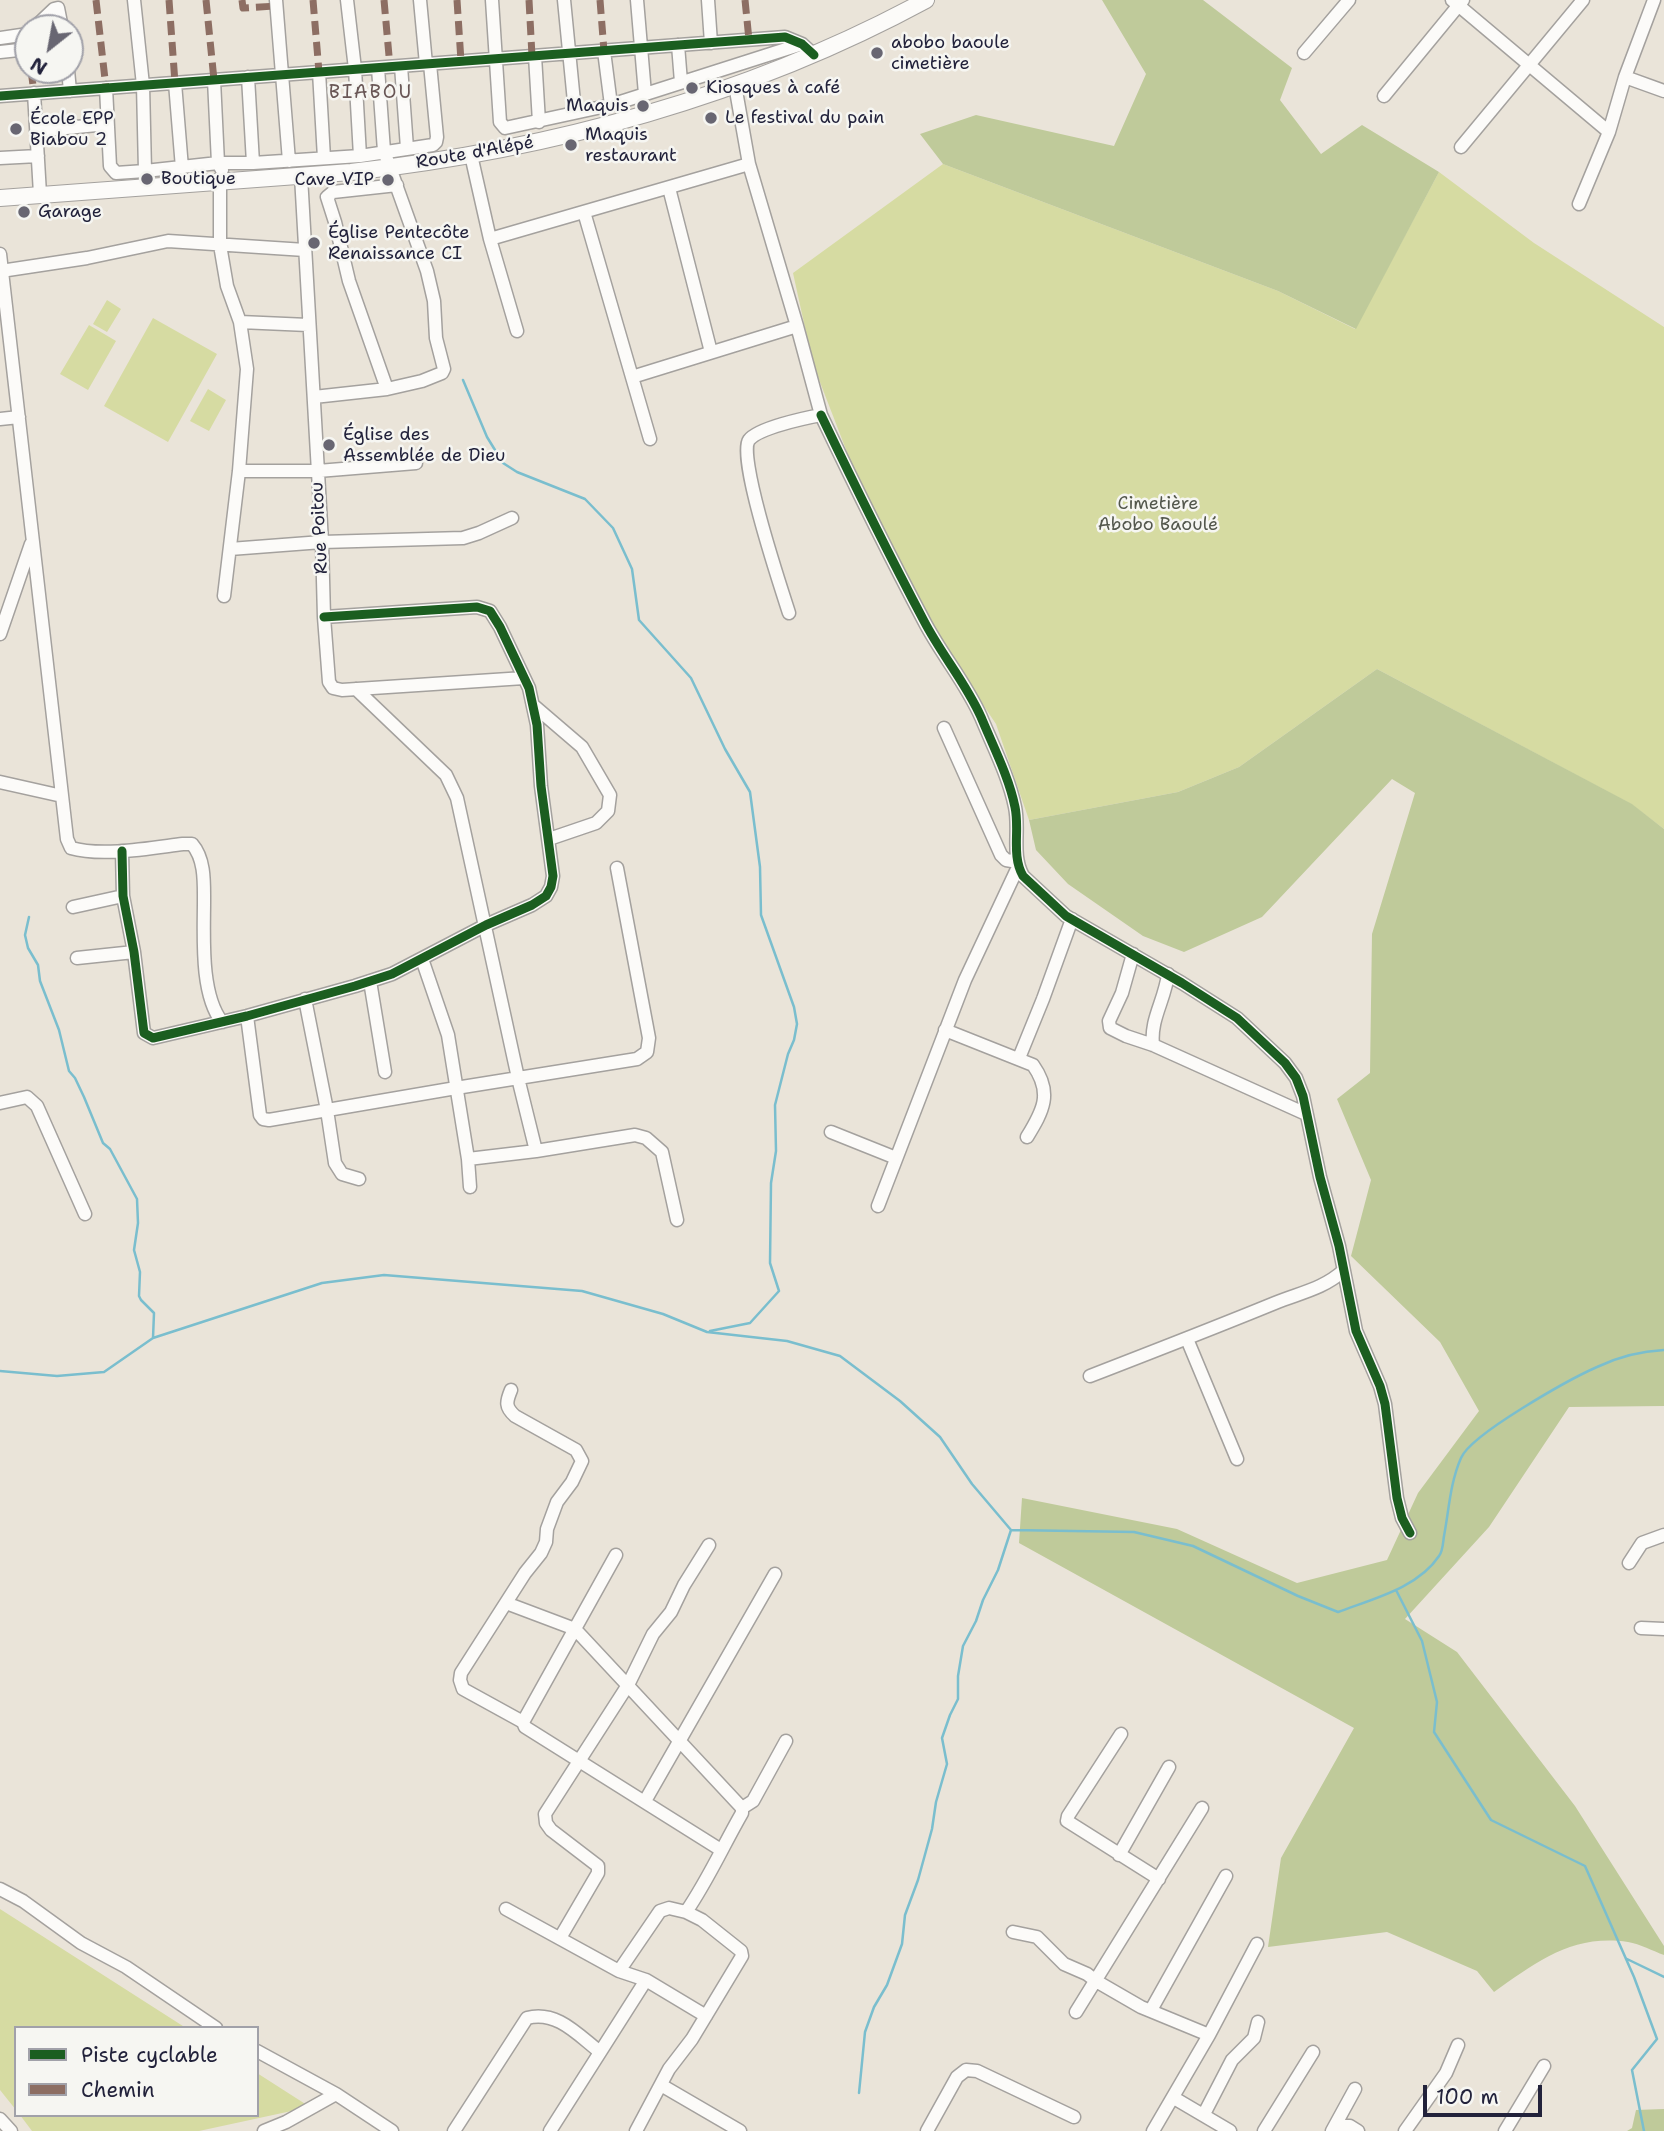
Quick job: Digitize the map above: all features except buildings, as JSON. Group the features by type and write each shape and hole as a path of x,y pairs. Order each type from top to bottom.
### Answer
{"main road":[{"name":"Route d'Alépé","path":"0,198 391,168 564,136 735,85 808,50 926,0"}],"street":[{"path":"134,0 143,85 145,172"},
{"path":"276,0 289,161"},
{"path":"348,0 360,156"},
{"path":"106,88 111,169 118,174 218,163 360,156 433,145 436,142 420,0"},
{"path":"492,0 500,122 505,128 611,105 681,82 808,50"},
{"path":"564,0 575,112"},
{"path":"637,0 645,94"},
{"path":"708,0 711,43"},
{"path":"1304,52 1349,0"},
{"path":"1461,147 1583,0"},
{"path":"1579,204 1609,132 1654,0"},
{"path":"1384,96 1458,2 1609,132"},
{"path":"49,14 58,8 59,14"},
{"path":"0,96 785,37 808,50"},
{"path":"678,45 681,82"},
{"path":"604,51 611,105"},
{"path":"535,56 538,122"},
{"path":"401,66 407,148"},
{"path":"314,397 387,389 422,381 442,373 444,369 433,325 434,302 427,271 384,151 378,68"},
{"path":"318,72 324,158"},
{"path":"248,77 253,163"},
{"path":"1626,77 1664,91"},
{"path":"214,80 218,163 223,181 220,245 227,286 240,322 247,369 239,471 224,596"},
{"path":"175,83 181,167"},
{"path":"70,84 71,91"},
{"path":"735,85 749,164 821,415 925,623 966,686 980,716 1010,788 1015,808 1018,865 1023,876 1072,919 1168,974 1237,1018 1285,1063 1296,1079 1303,1096 1320,1177 1339,1245 1356,1331 1385,1404 1397,1498 1402,1518 1410,1533"},
{"path":"34,93 40,194"},
{"path":"36,131 107,124"},
{"path":"471,155 490,239 517,331"},
{"path":"0,158 38,156"},
{"path":"490,239 749,164"},
{"name":"Rue Poitou","path":"301,176 329,682 333,688 342,690 524,678"},
{"path":"387,389 349,281 327,197 333,192 397,185"},
{"path":"668,188 711,352"},
{"path":"584,212 650,439"},
{"path":"1,271 88,258 168,241 305,250"},
{"path":"0,254 5,352 19,417 67,839 71,848 80,851 122,851 183,844 192,844 198,851 204,877 206,970 215,1014 222,1022"},
{"path":"240,322 308,325"},
{"path":"632,377 797,326"},
{"path":"789,613 768,548 747,460 746,445 751,437 761,432 821,415"},
{"path":"0,419 19,417"},
{"path":"239,471 318,471 416,463"},
{"path":"230,549 322,542 463,538 512,518"},
{"path":"0,634 32,541"},
{"path":"122,851 123,896 134,952 144,1033 153,1038 247,1016 392,974 546,896 553,876 541,786 537,725 529,688 490,611 477,607 324,617"},
{"path":"356,689 446,775 457,797 536,1151"},
{"path":"533,705 582,747 610,795 608,811 596,823 549,839"},
{"path":"943,728 1001,855 1018,865"},
{"path":"0,782 62,796"},
{"path":"878,1206 965,980 1018,865"},
{"path":"247,1016 260,1115 269,1120 637,1059 647,1052 649,1038 617,868"},
{"path":"73,906 123,896"},
{"path":"1019,1058 1072,919"},
{"path":"77,958 134,952"},
{"path":"1133,954 1122,993 1109,1021 1110,1028 1306,1114"},
{"path":"422,959 449,1035 470,1187"},
{"path":"1153,1045 1152,1025 1165,992 1168,974"},
{"path":"370,981 385,1072"},
{"path":"305,999 335,1163 342,1174 359,1179"},
{"path":"945,1030 1019,1058 1033,1065 1040,1074 1045,1094 1044,1105 1027,1138"},
{"path":"0,1103 26,1097 37,1106 85,1214"},
{"path":"831,1132 896,1158"},
{"path":"468,1160 635,1135 646,1138 662,1152 677,1220"},
{"path":"1090,1376 1321,1287 1343,1272"},
{"path":"1187,1339 1237,1459"},
{"path":"511,1390 506,1402 508,1410 576,1450 582,1461 572,1482 557,1502 541,1553 465,1665 460,1680 463,1689 523,1723 525,1727 721,1850"},
{"path":"1629,1563 1642,1544 1664,1535"},
{"path":"560,1938 598,1873 598,1867 551,1830 546,1823 545,1814 628,1685 653,1634 671,1612 709,1545"},
{"path":"523,1723 616,1555"},
{"path":"645,1801 775,1574"},
{"path":"506,1603 575,1629 742,1808 742,1813 705,1885 686,1912"},
{"path":"1641,1628 1664,1629"},
{"path":"1121,1734 1068,1815 1067,1822 1159,1879"},
{"path":"742,1808 753,1801 786,1741"},
{"path":"1119,1855 1169,1767"},
{"path":"1076,2012 1202,1808"},
{"path":"1151,2010 1226,1876"},
{"path":"0,1889 23,1901 81,1943 126,1967 213,2026"},
{"path":"619,1971 660,1911 669,1908 702,1920 741,1951 742,1956 706,2016 669,2069 636,2131"},
{"path":"506,1909 619,1971 646,1980 706,2016"},
{"path":"1013,1932 1037,1937 1058,1959 1087,1974 1096,1982 1209,2035"},
{"path":"1153,2131 1174,2098 1257,1944"},
{"path":"550,2131 646,1980"},
{"path":"454,2131 527,2018 548,2016 559,2020 600,2052"},
{"path":"1204,2114 1232,2060 1254,2038 1258,2022"},
{"path":"1405,2131 1442,2080 1458,2045"},
{"path":"259,2052 336,2094 392,2131"},
{"path":"1264,2131 1312,2052"},
{"path":"1506,2131 1544,2066"},
{"path":"927,2131 957,2077 966,2070 977,2071 1074,2117"},
{"path":"662,2085 740,2131"},
{"path":"1333,2129 1355,2089"},
{"path":"264,2131 336,2094"},
{"path":"1174,2098 1230,2131"},
{"path":"0,2119 11,2131"},
{"path":"1333,2129 1350,2126 1358,2131"}],"green space":[{"path":"1102,0 1203,0 1292,68 1280,100 1321,154 1362,125 1439,172 1356,329 1278,291 943,164 920,134 976,115 1114,146 1146,74"},
{"name":"Cimetière Abobo Baoulé","path":"943,164 1278,291 1355,329 1439,172 1534,243 1664,327 1664,829 1631,804 1377,669 1239,767 1178,792 1029,820 996,724 934,632 867,504 813,364 793,273"},
{"path":"107,300 121,309 107,332 93,324"},
{"path":"153,318 217,354 168,442 104,406"},
{"path":"89,325 116,341 88,390 60,374"},
{"path":"208,389 226,400 209,431 190,421"},
{"path":"1377,669 1632,804 1664,829 1664,1406 1569,1407 1489,1527 1405,1619 1457,1652 1575,1806 1664,1946 1664,1955 1628,1942 1589,1942 1556,1953 1525,1970 1494,1992 1477,1971 1387,1932 1268,1947 1281,1858 1354,1728 1019,1543 1022,1498 1177,1529 1297,1583 1387,1560 1418,1493 1479,1411 1440,1342 1351,1256 1371,1180 1337,1099 1370,1073 1372,934 1415,793 1392,779 1262,917 1184,952 1143,936 1068,884 1036,850 1029,820 1178,792 1239,767"},
{"path":"0,1909 183,2026 14,2026 14,2108 0,2090"},
{"path":"259,2074 310,2107 199,2131 32,2131 22,2117 259,2117"},
{"path":"1664,2109 1664,2131 1627,2131 1632,2128 1636,2110"}],"waterway":[{"path":"463,380 487,437 503,463 517,472 585,499 613,528 632,569 639,620 691,678 725,749 750,792 760,867 761,915 794,1007 797,1024 775,1105 776,1151 771,1183 770,1263 779,1291 750,1323 710,1331"},
{"path":"29,917 25,935 28,948 38,965 40,981 59,1030 69,1071 84,1097 103,1143 110,1149 137,1199 138,1223 134,1250 140,1272 139,1296 154,1313 153,1338"},
{"path":"0,1371 57,1376 104,1372 153,1338 322,1283 384,1275 582,1291 663,1314 707,1332 787,1341 840,1356 900,1401 940,1437 972,1484 1011,1530 1134,1532 1193,1546 1338,1612 1393,1591 1430,1567 1442,1549 1457,1467 1469,1448 1483,1435 1545,1395 1597,1367 1630,1355 1664,1350"},
{"path":"859,2093 865,2032 902,1944 905,1915 932,1829 936,1802 947,1764 942,1738 958,1699 958,1676 963,1646 998,1570 1011,1530"},
{"path":"1396,1590 1422,1641 1437,1702 1434,1732 1491,1820 1585,1866 1634,1977 1657,2039 1632,2070 1644,2131"},
{"path":"1627,1959 1664,1977"}],"marked path":[{"path":"96,0 106,88"},
{"path":"169,0 175,83"},
{"path":"206,0 214,80"},
{"path":"242,0 243,8 276,6"},
{"path":"313,0 319,72"},
{"path":"384,0 390,67"},
{"path":"457,0 461,61"},
{"path":"529,0 532,56"},
{"path":"600,0 604,51"},
{"path":"745,0 749,40"},
{"path":"33,84 34,93"}],"cycle path":[{"path":"0,96 785,37 802,44 814,55"},
{"path":"821,415 924,621 981,717 1012,796 1016,816 1017,860 1023,876 1066,916 1237,1018 1285,1063 1296,1078 1303,1096 1320,1177 1339,1246 1356,1331 1385,1404 1397,1498 1402,1518 1410,1533"},
{"path":"122,851 123,896 134,952 144,1033 153,1038 247,1016 392,974 546,896 553,876 541,786 537,725 529,688 490,611 477,607 324,617"}],"place":[{"name":"abobo baoule cimetière","path":"877,53"},
{"name":"Kiosques à café","path":"692,88"},
{"name":"Maquis","path":"643,106"},
{"name":"Le festival du pain","path":"711,118"},
{"name":"École EPP Biabou 2","path":"16,129"},
{"name":"Maquis restaurant","path":"571,145"},
{"name":"Boutique","path":"147,179"},
{"name":"Cave VIP","path":"388,180"},
{"name":"Garage","path":"24,212"},
{"name":"Église Pentecôte Renaissance CI","path":"314,243"},
{"name":"Église des Assemblée de Dieu","path":"329,445"}],"district":[{"name":"BIABOU","path":"371,93"}]}
